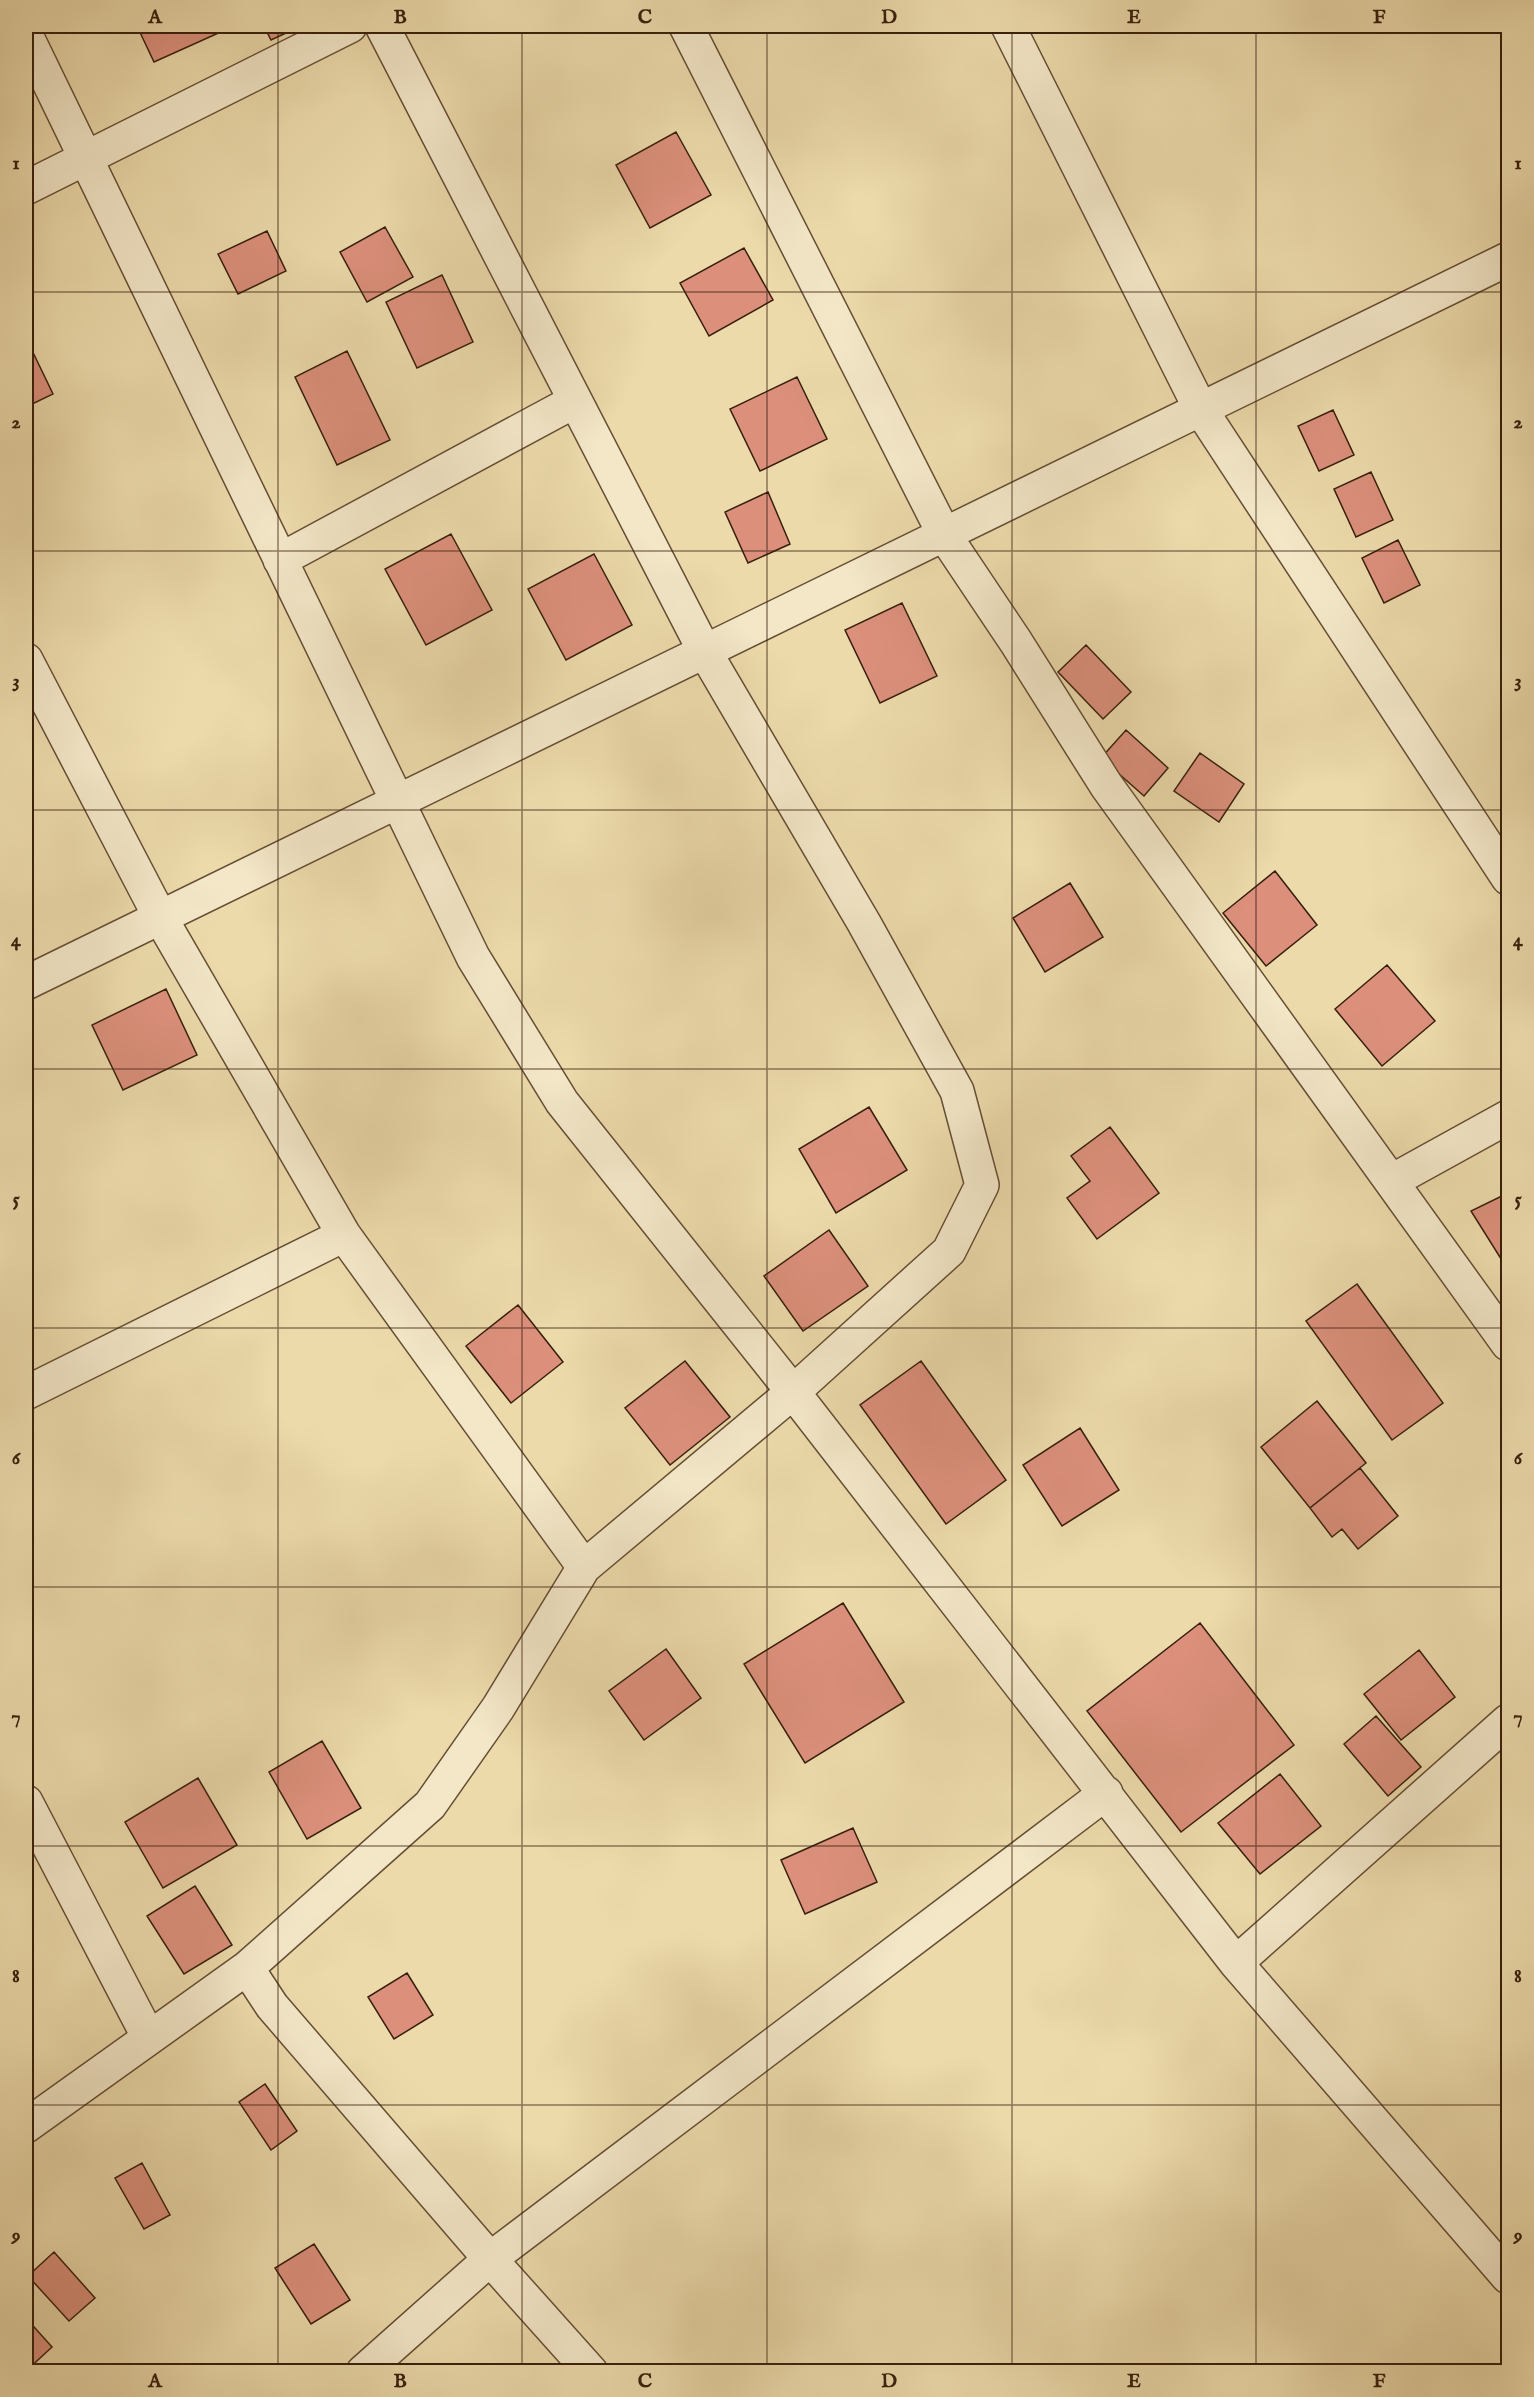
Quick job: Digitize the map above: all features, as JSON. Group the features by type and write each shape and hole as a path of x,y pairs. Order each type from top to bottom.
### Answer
{"street":[{"path":"26,188 350,26"},
{"path":"26,2126 247,1968 430,1805 498,1708 584,1567 793,1392 949,1251 982,1185 957,1091 864,923 705,652 382,26"},
{"path":"686,26 945,536 1016,642 1106,785 1509,1344"},
{"path":"1008,26 1202,410 1509,878"},
{"path":"26,35 473,957 562,1102 793,1392 1236,1963 1509,2277"},
{"path":"26,983 1509,259"},
{"path":"280,560 575,401"},
{"path":"26,660 160,917 344,1235 584,1567"},
{"path":"1392,1181 1509,1117"},
{"path":"26,1393 344,1235"},
{"path":"1236,1963 1509,1721"},
{"path":"363,2372 490,2259 1106,1793"},
{"path":"26,1802 149,2038"},
{"path":"247,1968 272,2006 490,2259 591,2372"}],"building":[{"path":"137,26 234,26 154,62"},
{"path":"264,26 301,26 271,40"},
{"path":"676,132 711,195 650,228 616,165"},
{"path":"385,227 413,277 367,302 340,252"},
{"path":"267,231 286,271 238,294 218,254"},
{"path":"744,248 773,300 709,336 680,283"},
{"path":"442,275 473,342 417,368 386,302"},
{"path":"26,338 53,394 26,407"},
{"path":"347,351 390,440 337,465 295,377"},
{"path":"797,377 827,439 760,471 730,409"},
{"path":"1333,410 1354,455 1319,471 1298,426"},
{"path":"1371,472 1393,520 1356,537 1334,489"},
{"path":"768,492 790,544 748,563 725,512"},
{"path":"451,534 492,610 426,645 385,569"},
{"path":"1398,540 1420,585 1384,603 1362,558"},
{"path":"594,554 632,625 566,660 528,589"},
{"path":"902,603 937,676 880,703 845,630"},
{"path":"1086,645 1131,692 1103,719 1058,672"},
{"path":"1126,730 1168,768 1144,796 1101,758"},
{"path":"1200,753 1244,784 1219,822 1174,791"},
{"path":"1275,871 1317,925 1266,966 1223,913"},
{"path":"1070,883 1103,937 1045,972 1013,918"},
{"path":"1387,965 1435,1021 1382,1066 1335,1009"},
{"path":"166,989 197,1055 123,1090 92,1025"},
{"path":"869,1107 907,1170 836,1213 799,1149"},
{"path":"1110,1127 1159,1193 1097,1239 1067,1198 1090,1181 1071,1156"},
{"path":"1508,1193 1508,1270 1471,1211"},
{"path":"829,1230 868,1286 803,1331 764,1276"},
{"path":"1357,1284 1443,1403 1392,1440 1306,1321"},
{"path":"518,1305 563,1362 511,1403 466,1346"},
{"path":"685,1361 730,1417 670,1465 625,1408"},
{"path":"921,1361 1006,1480 946,1524 860,1405"},
{"path":"1317,1401 1366,1463 1310,1508 1261,1447"},
{"path":"1080,1428 1119,1490 1062,1526 1023,1465"},
{"path":"1360,1468 1398,1516 1358,1549 1342,1529 1332,1537 1310,1508"},
{"path":"843,1603 904,1702 805,1763 744,1664"},
{"path":"1200,1623 1294,1745 1181,1832 1087,1711"},
{"path":"666,1649 701,1698 644,1740 609,1691"},
{"path":"1419,1650 1455,1697 1401,1740 1364,1694"},
{"path":"1376,1716 1421,1767 1388,1796 1344,1744"},
{"path":"322,1741 361,1808 307,1839 269,1772"},
{"path":"1280,1774 1321,1826 1260,1874 1218,1823"},
{"path":"198,1778 237,1845 163,1888 125,1822"},
{"path":"853,1828 877,1882 805,1914 781,1860"},
{"path":"195,1886 232,1945 184,1974 147,1916"},
{"path":"407,1973 433,2015 394,2039 368,1997"},
{"path":"265,2084 297,2131 271,2150 239,2102"},
{"path":"142,2163 170,2215 144,2229 115,2178"},
{"path":"314,2244 350,2300 311,2324 275,2268"},
{"path":"54,2252 95,2298 69,2321 28,2276"},
{"path":"26,2318 52,2347 26,2371"}]}
